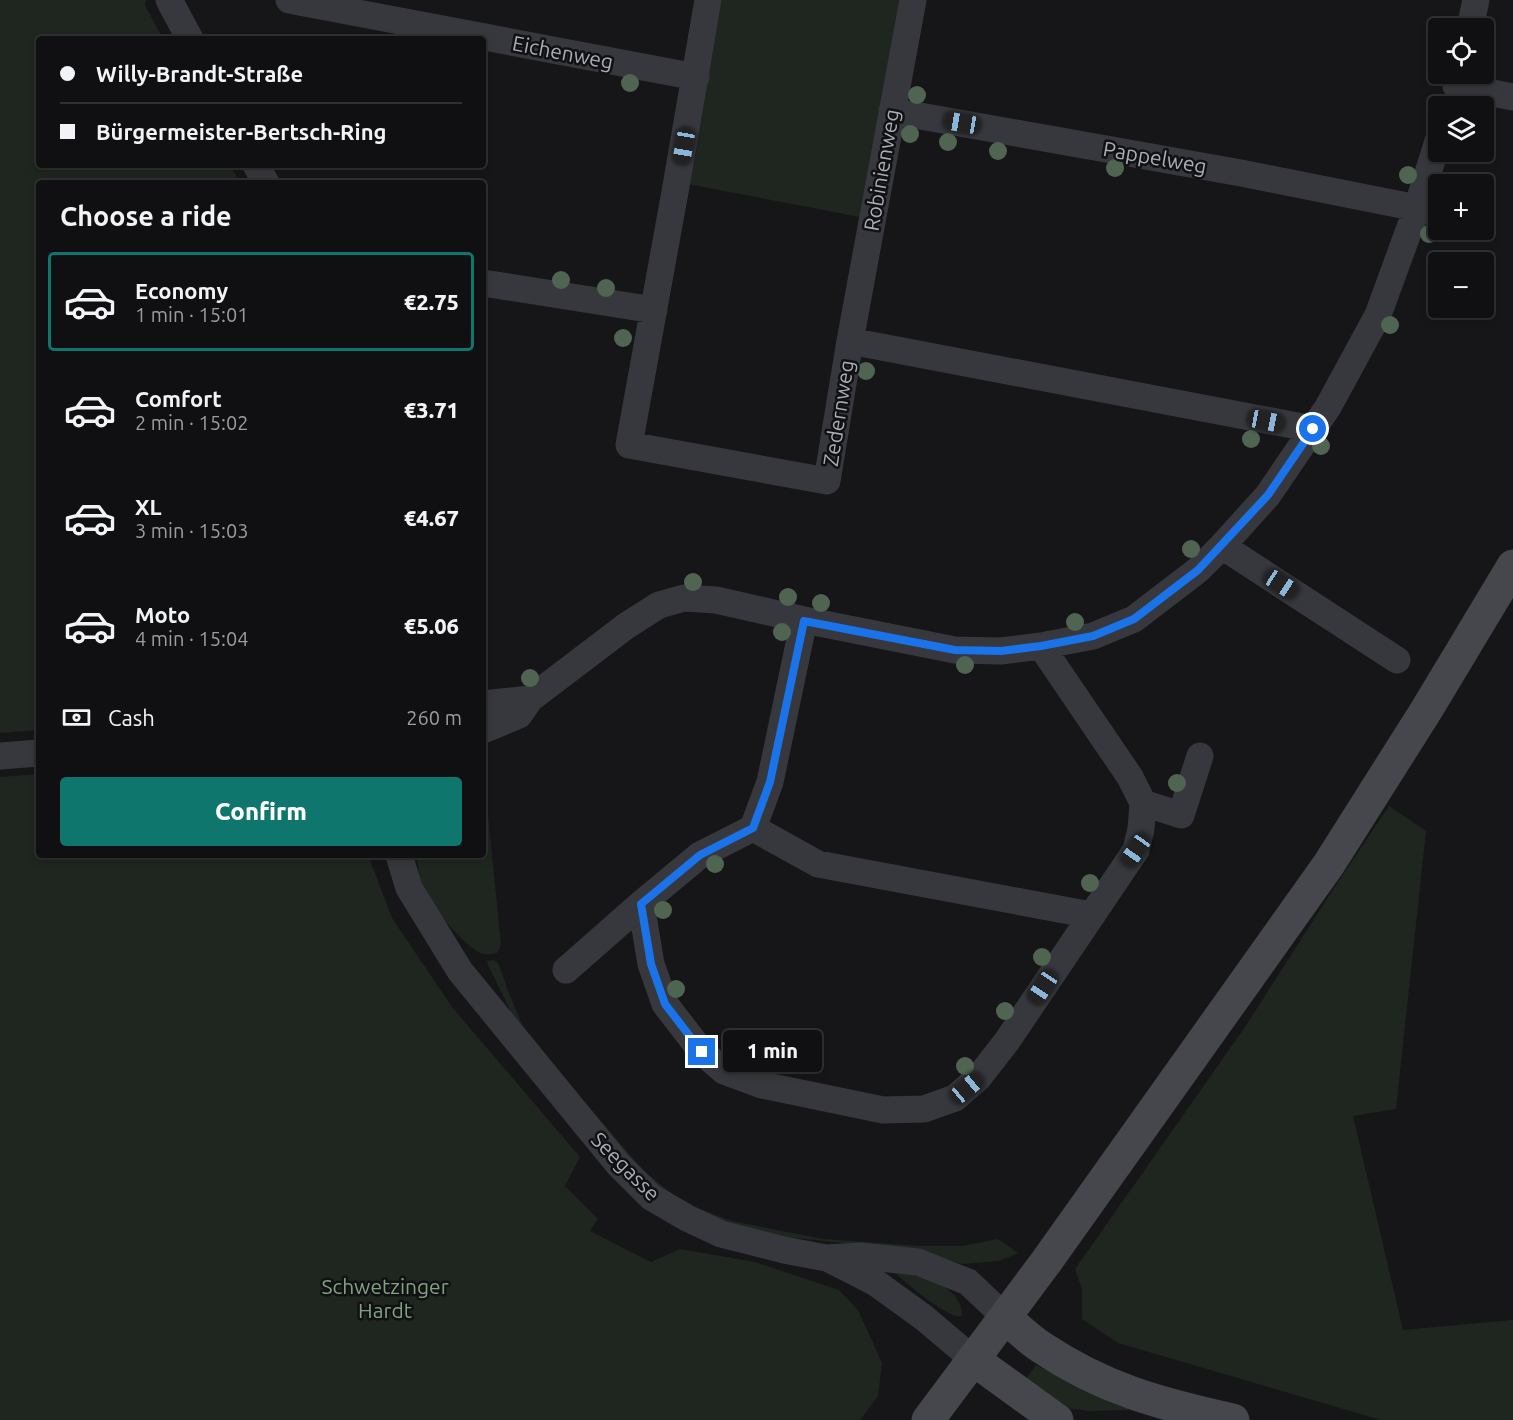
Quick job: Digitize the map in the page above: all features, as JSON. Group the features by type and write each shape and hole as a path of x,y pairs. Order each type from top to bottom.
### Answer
{"main road":[{"path":"927,1420 1006,1318 1329,864 1427,709 1513,566"},
{"path":"1006,1318 1040,1347 1076,1369 1115,1388 1149,1412 1233,1420"},
{"path":"974,1360 1057,1420"}],"street":[{"path":"169,0 188,36"},
{"name":"Eichenweg","path":"289,0 479,36"},
{"path":"486,283 654,310 708,0"},
{"name":"Robinienweg","path":"849,341 913,0"},
{"path":"1472,18 1476,0"},
{"name":"Eichenweg","path":"486,37 696,77"},
{"path":"1455,89 1513,97"},
{"name":"Pappelweg","path":"892,111 1241,172 1417,208"},
{"path":"486,729 519,715 530,699 626,626 659,605 684,598 716,600 804,621 955,650 1001,651 1041,646 1093,636 1134,619 1198,570 1222,546 1268,495 1328,407 1378,315 1431,162"},
{"name":"Zedernweg","path":"654,310 629,445 827,481 849,341 1313,429"},
{"path":"1222,546 1397,660"},
{"path":"566,970 700,855 753,828 770,782 804,621"},
{"path":"641,904 651,964 665,1004 702,1052 724,1071 762,1085 882,1110 924,1109 955,1098 979,1077 1007,1041 1136,850 1141,829 1143,802 1130,777 1041,646"},
{"path":"486,704 530,699"},
{"path":"0,756 36,753"},
{"path":"1143,802 1181,815 1200,756"},
{"path":"753,828 818,864 1090,915"},
{"name":"Seegasse","path":"400,858 409,888 460,971 618,1164 651,1197 721,1234 784,1250 826,1258 860,1256 918,1262 968,1282 1006,1318"},
{"path":"826,1258 876,1283 923,1317 974,1360"}],"green space":[{"path":"0,0 146,0 145,5 161,36 36,36 36,168 232,168 238,180 36,180 36,730 0,733"},
{"path":"722,0 900,0 860,217 688,184"},
{"name":"Schwetzinger Hardt","path":"36,774 36,858 369,858 392,918 452,1007 580,1157 565,1186 598,1219 590,1231 651,1262 680,1249 755,1262 839,1290 858,1310 882,1363 878,1396 860,1420 0,1420 0,777"},
{"path":"486,795 501,945 497,953 483,954 477,951 450,927 427,899 419,874 417,858 486,858"},
{"path":"1389,806 1426,831 1396,1109 1353,1116 1403,1330 1513,1320 1513,1420 1381,1420 1118,1343 1082,1319 1082,1289 1075,1269 1245,1027"},
{"path":"494,960 498,963 523,1026 642,1169 672,1194 694,1207 732,1221 823,1239 921,1246 962,1246 998,1239 1018,1253 999,1261 962,1264 940,1257 873,1246 785,1237 731,1224 693,1211 640,1173 520,1030 488,965 487,961"},
{"path":"892,1270 925,1277 947,1289 961,1305 962,1316 955,1316 937,1306"},
{"path":"1036,1365 1128,1406 1128,1410 1089,1411 1058,1407 1023,1383"}],"route":[{"path":"702,1052 665,1004 651,964 641,904 700,855 753,828 770,782 804,621 955,650 1001,651 1093,636 1134,619 1198,570 1268,495 1313,429"}]}
